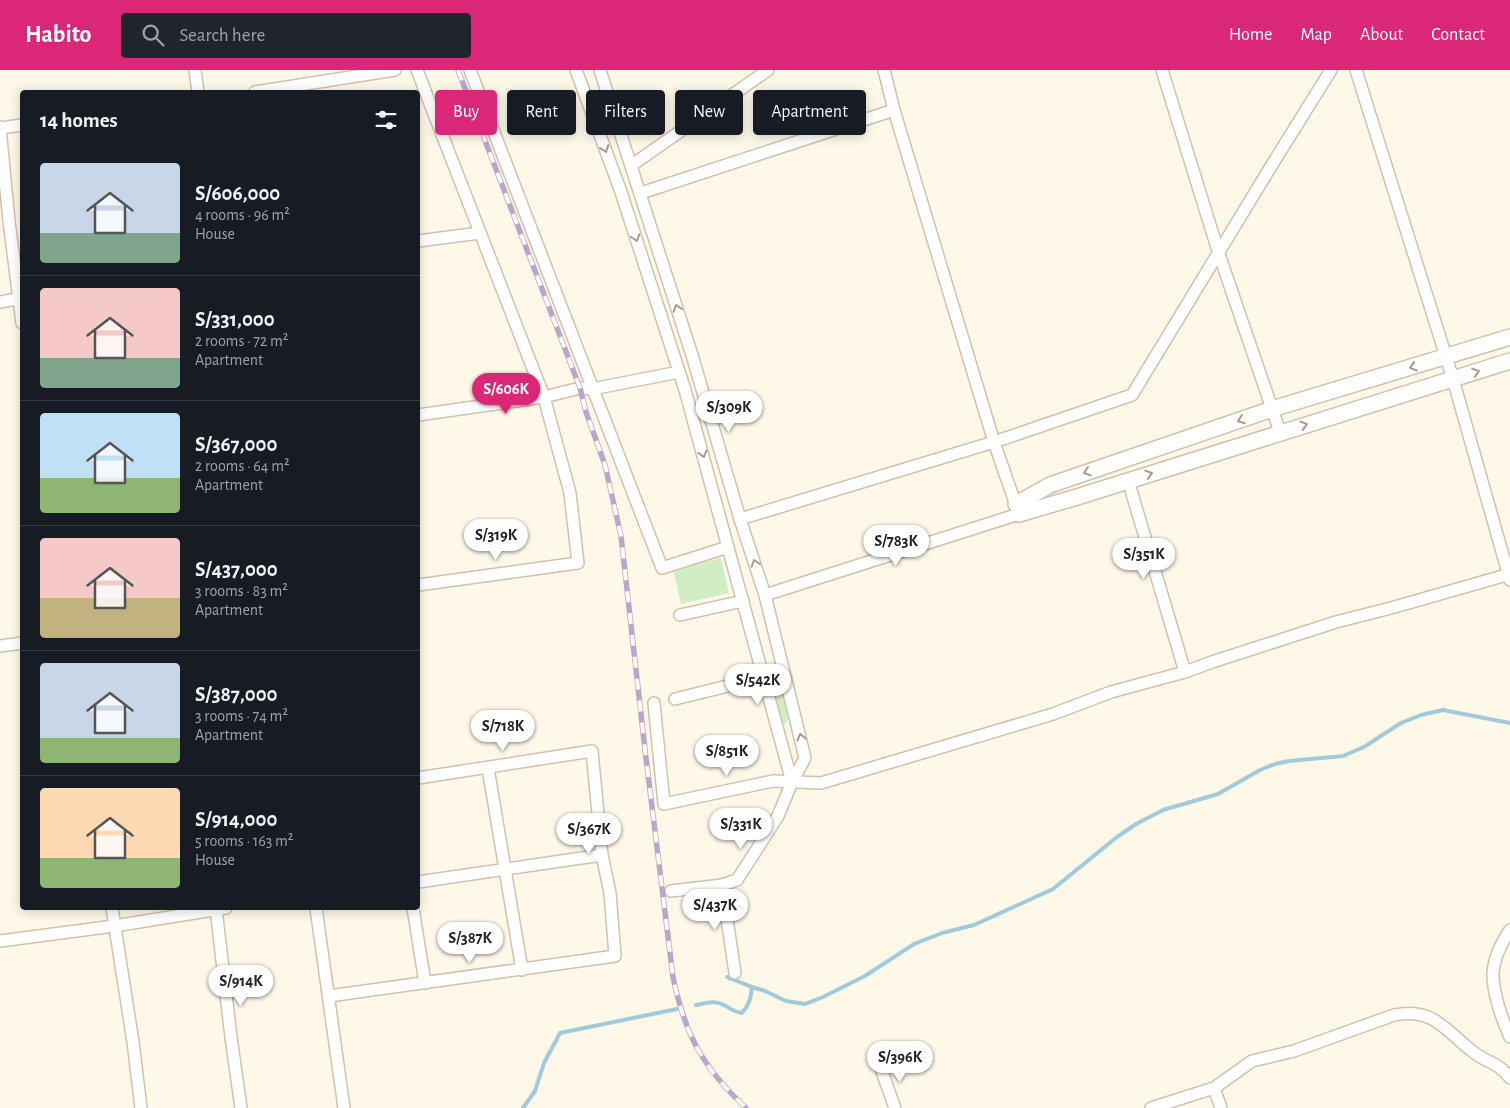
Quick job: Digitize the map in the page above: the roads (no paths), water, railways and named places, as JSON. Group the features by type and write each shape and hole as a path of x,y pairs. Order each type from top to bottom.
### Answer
{"street":[{"path":"195,70 198,90"},
{"path":"268,90 395,70"},
{"path":"417,70 544,397 570,493 578,563 420,585"},
{"path":"470,70 662,568 728,547"},
{"path":"576,70 621,192 679,372 792,782"},
{"path":"600,70 692,355 740,518 765,595 805,758 792,782 778,816 737,880 722,885 671,891"},
{"path":"632,165 768,70"},
{"path":"884,70 894,110 994,442 1017,509"},
{"path":"1162,70 1219,254 1280,432"},
{"path":"740,518 994,442 1132,395 1331,70"},
{"path":"654,704 664,804 773,781 821,783 1053,714 1111,692 1185,672 1336,622 1510,576 1453,379 1356,70"},
{"path":"641,193 894,110"},
{"path":"0,302 20,299 9,221 0,127 20,125"},
{"path":"420,241 480,233"},
{"path":"1017,509 1050,485 1272,409 1510,337"},
{"path":"765,595 1017,509 1128,480 1510,361"},
{"path":"420,415 544,397 580,388 592,389 679,372"},
{"path":"1128,480 1185,672"},
{"path":"680,615 743,601"},
{"path":"0,646 20,643"},
{"path":"675,699 764,677"},
{"path":"329,996 616,956 610,893 602,855 592,751 420,778"},
{"path":"488,768 522,970"},
{"path":"420,882 602,855"},
{"path":"722,885 735,973"},
{"path":"112,910 133,1042 141,1108"},
{"path":"0,942 209,910"},
{"path":"221,910 231,1037 241,1108"},
{"path":"316,910 344,1108"},
{"path":"413,910 425,983"},
{"path":"1510,930 1501,943 1493,974 1496,996 1510,1037"},
{"path":"1151,1108 1214,1088 1252,1061 1294,1051 1394,1015 1416,1012 1448,1029 1473,1053 1502,1068 1510,1078"},
{"path":"880,1066 895,1108"},
{"path":"1214,1088 1221,1108"}],"waterway":[{"path":"696,1005 710,1002 717,1003 742,1013 749,1001 752,987 786,1001 805,1004 823,997 865,976 914,944 942,933 974,925 1053,889 1117,837 1136,824 1163,810 1218,794 1260,770 1275,764 1343,756 1364,747 1401,723 1421,715 1443,710 1510,723"},
{"path":"727,977 752,987"},
{"path":"523,1108 535,1091 544,1063 560,1033 677,1009"}],"railway":[{"path":"458,70 580,388 586,412 605,465 621,536 673,977 678,998 690,1033 707,1064 718,1079 746,1108"}]}
